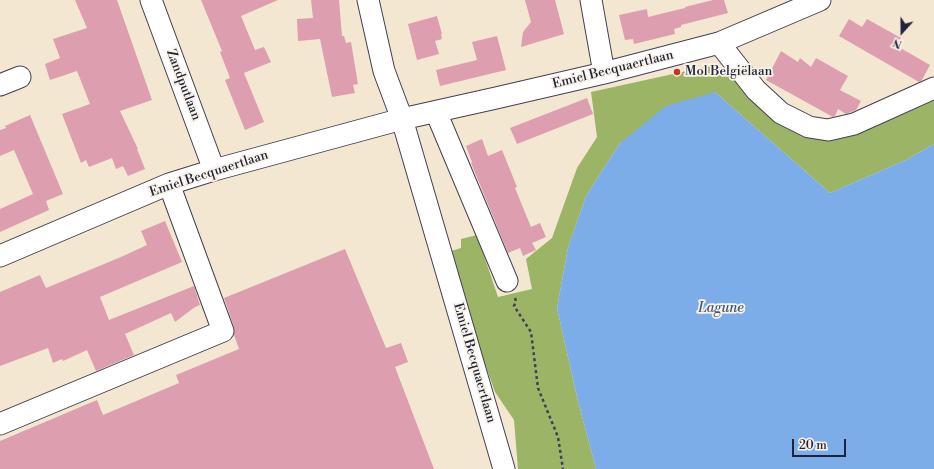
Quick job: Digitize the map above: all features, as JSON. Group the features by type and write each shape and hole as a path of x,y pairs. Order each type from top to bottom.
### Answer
{"street":[{"name":"Zandputlaan","path":"151,0 214,170"},
{"path":"368,0 384,71 402,119"},
{"path":"591,0 604,73"},
{"name":"Emiel Becquaertlaan","path":"0,256 169,184 214,170 402,119 604,73 719,43 820,0"},
{"path":"719,43 756,90 781,114 809,127 828,130 854,124 934,88"},
{"path":"0,85 20,77"},
{"path":"436,112 507,281"},
{"name":"Emiel Becquaertlaan","path":"402,119 504,469"},
{"path":"0,424 223,331 169,184"}],"path":[{"path":"507,281 516,301 514,306 531,332 538,388 558,437 563,469"}],"green space":[{"path":"714,65 745,85 797,127 934,96 934,144 906,160 830,193 715,92 620,143 586,196 568,248 557,308 577,397 596,469 518,469 514,420 495,392 445,253 461,248 461,239 477,235 498,297 532,289 526,259 552,238 577,168 597,137 591,92"}],"water":[{"name":"Lagune","path":"715,92 830,193 906,160 934,144 934,469 596,469 577,397 557,308 568,248 586,196 620,143 666,106"}],"building":[{"path":"75,0 117,0 152,100 120,111 138,149 145,169 128,176 123,166 116,169 112,158 89,167 86,160 81,163 62,114 90,104 77,71 50,80 45,64 60,58 53,39 87,28"},
{"path":"201,0 278,0 241,16 255,50 264,47 271,62 244,73 264,122 245,130 225,80 230,78 220,52 222,51"},
{"path":"311,0 339,0 342,36 344,36 346,43 351,42 358,84 353,85 355,93 332,97 320,39 298,41 297,19 313,18"},
{"path":"525,0 555,0 564,34 521,47 523,32 531,22"},
{"path":"713,0 724,0 728,13 681,25 681,27 674,29 675,34 634,44 633,39 625,40 619,15 647,9 648,17"},
{"path":"437,16 442,34 442,39 435,41 439,54 417,60 408,24"},
{"path":"849,19 862,27 867,19 901,38 897,46 930,65 922,80 919,82 839,36"},
{"path":"497,36 506,70 440,86 436,70 477,60 472,42"},
{"path":"781,51 798,62 800,58 811,67 816,58 848,76 840,90 861,101 856,110 846,114 838,109 833,117 766,80"},
{"path":"587,98 593,114 517,144 510,128"},
{"path":"30,115 63,194 46,201 49,210 0,232 0,209 33,194 14,150 0,156 0,130 6,128 5,126"},
{"path":"482,139 488,156 502,150 517,187 515,188 531,227 540,223 546,237 532,243 536,250 523,256 520,248 508,253 471,163 472,162 466,146"},
{"path":"165,221 182,262 100,297 109,320 194,286 200,305 175,322 171,313 125,334 134,355 96,371 87,350 63,361 62,359 53,363 48,348 0,366 0,292 40,275 46,288 121,257 147,245 141,231"},
{"path":"345,249 386,348 401,343 408,362 395,367 434,469 0,469 0,441 97,400 103,415 179,383 176,375 239,349 234,335 234,327 224,298"}],"place":[{"name":"Mol Belgiëlaan","path":"677,72"}]}
